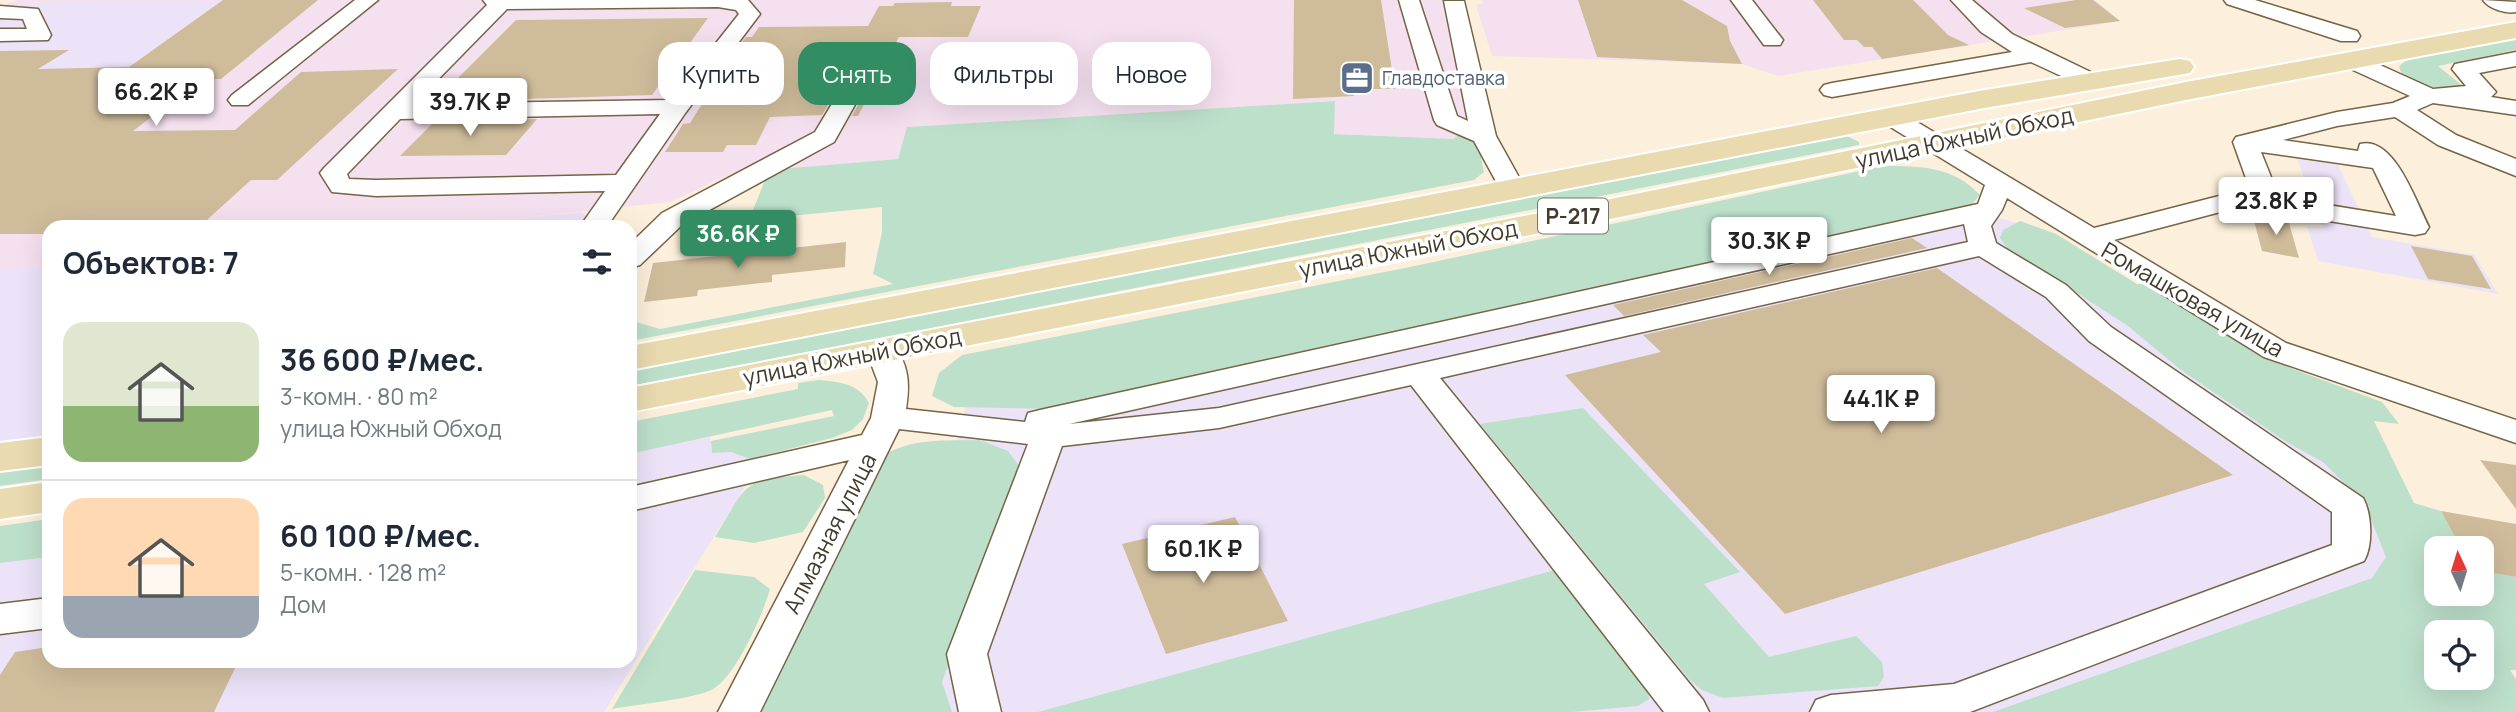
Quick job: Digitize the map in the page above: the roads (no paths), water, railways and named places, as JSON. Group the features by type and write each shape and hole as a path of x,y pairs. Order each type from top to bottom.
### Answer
{"main road":[{"name":"улица Южный Обход","path":"637,399 1936,143 2186,91 2349,48 2509,11"},
{"name":"улица Южный Обход","path":"637,357 1893,118 2093,82 2349,48"},
{"path":"0,457 42,452"},
{"path":"0,504 42,498"}],"street":[{"path":"240,100 368,0"},
{"path":"1409,0 1446,121 1484,136"},
{"path":"1741,0 1772,40"},
{"path":"1961,0 1972,15 1994,34 2093,82"},
{"path":"2234,0 2349,48 2430,96 2516,108"},
{"path":"598,220 626,183 678,107 750,14 743,5 718,1 497,1 333,173 341,186 376,188 626,183"},
{"path":"1454,1 1484,136 1513,191"},
{"path":"0,12 30,13 40,35 0,35"},
{"path":"1832,90 2036,55"},
{"path":"2245,142 2337,119 2399,109 2430,96 2484,92 2463,69 2516,59"},
{"path":"637,252 672,219 825,137 843,105"},
{"path":"394,112 678,107"},
{"path":"2399,109 2447,141 2516,168"},
{"name":"Ромашковая улица","path":"1893,118 1936,143 1994,196 2089,238 2275,350 2516,432"},
{"path":"2089,238 2222,203 2267,203 2415,227 2383,162 2337,119"},
{"path":"2245,142 2383,162"},
{"path":"2245,142 2267,203"},
{"path":"1831,712 1956,700 2351,552 2350,507 2100,334 2056,291 1983,247 1977,225 1994,196"},
{"path":"1004,429 1994,196"},
{"path":"637,497 882,430 1004,429 1048,437 1219,418 1983,247"},
{"name":"Алмазная улица","path":"739,712 882,430 894,382 882,350"},
{"path":"1419,374 1688,712"},
{"path":"980,712 967,654 1048,437"},
{"path":"0,619 42,614"}],"place":[{"name":"Главдоставка","path":"1357,78"}]}
